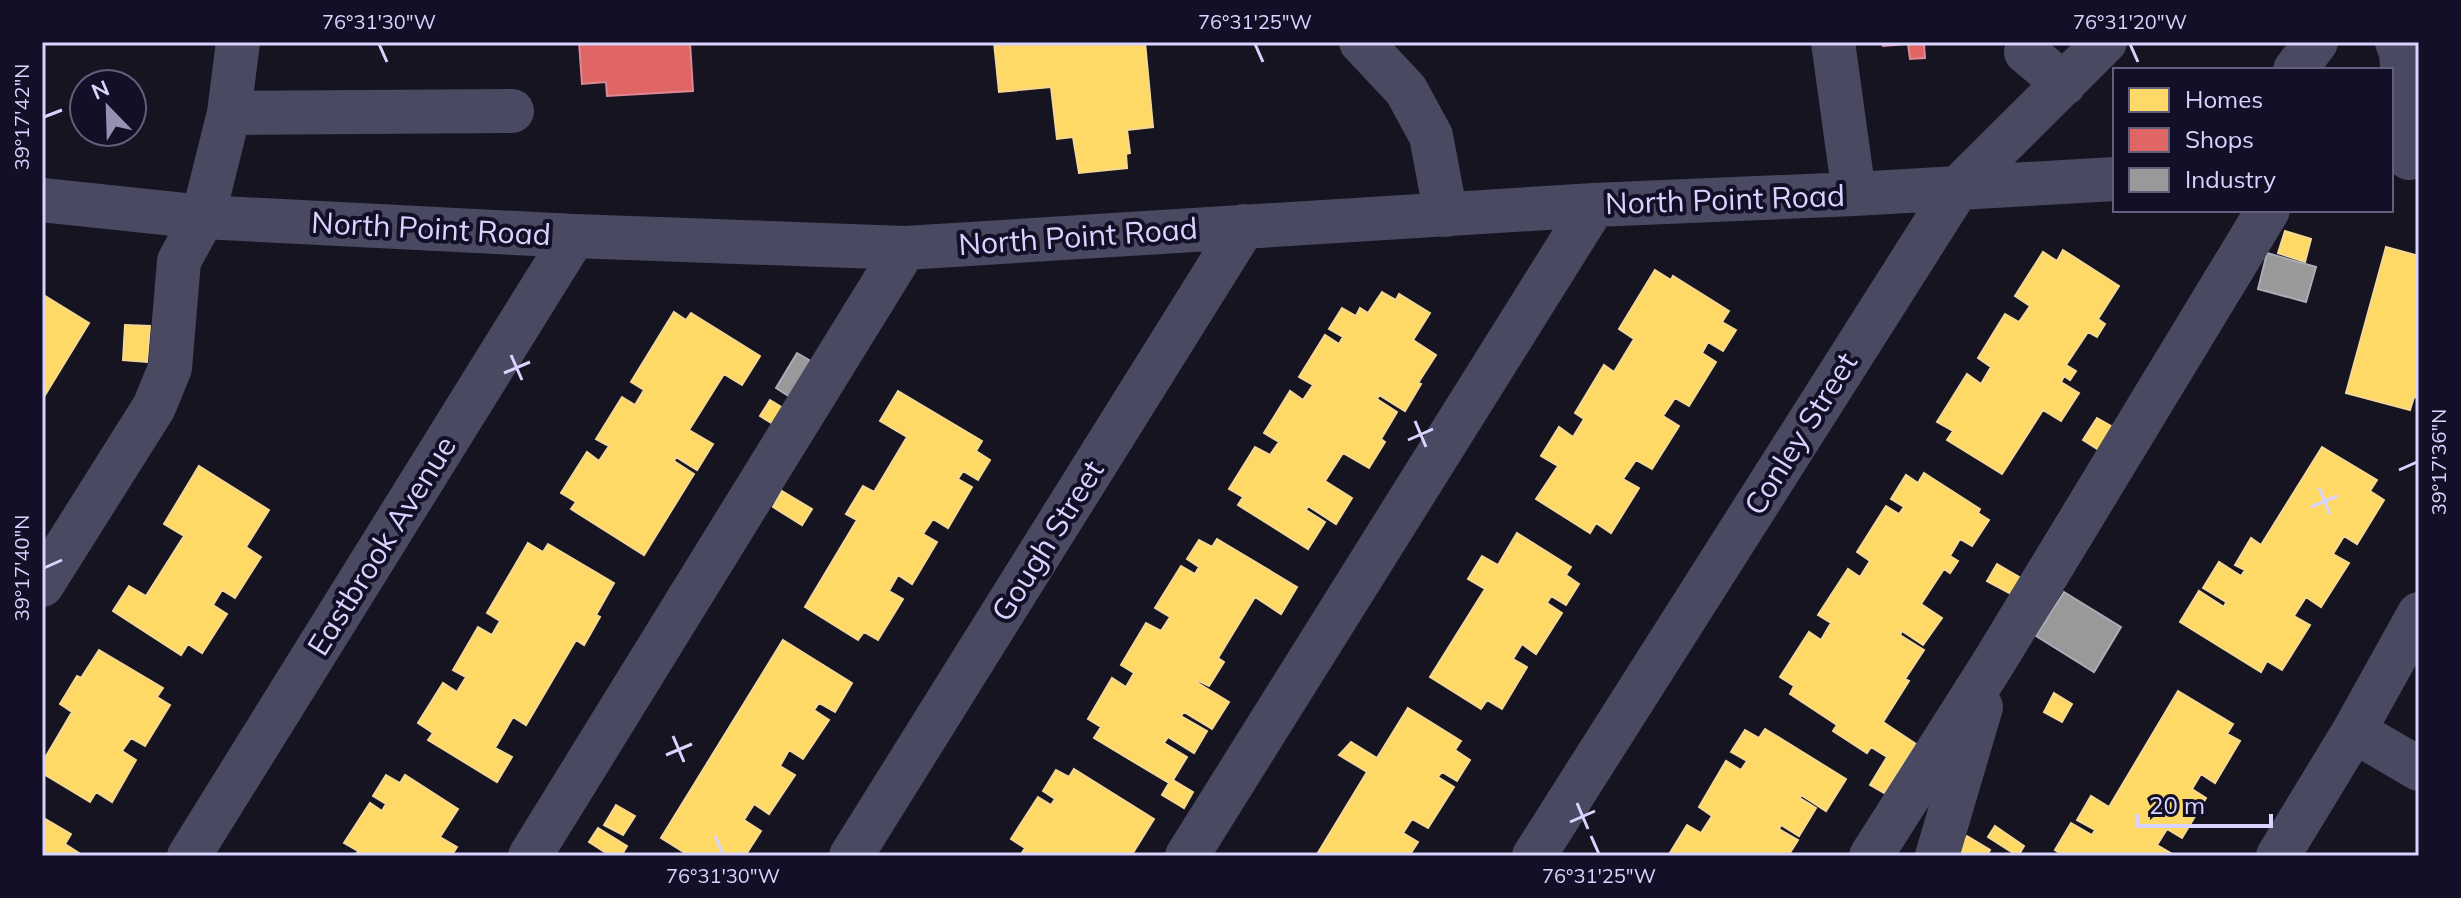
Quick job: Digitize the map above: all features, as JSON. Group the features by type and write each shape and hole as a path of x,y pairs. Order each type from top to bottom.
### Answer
{"street":[{"path":"42,585 154,407 170,368 179,261 203,217 229,113 238,42"},
{"path":"1361,42 1406,90 1431,136 1446,215"},
{"path":"1833,42 1854,194"},
{"path":"2029,42 2026,52 2064,84"},
{"name":"Conley Street","path":"1534,856 1957,189 2105,42"},
{"path":"2296,68 2316,42"},
{"path":"2397,42 2401,53 2406,158"},
{"path":"229,113 512,111"},
{"name":"North Point Road","path":"42,200 203,217 574,236 905,248 1594,205 2113,179"},
{"path":"1187,856 1594,205"},
{"path":"1871,856 1994,662 2267,212"},
{"name":"Gough Street","path":"851,856 1244,226"},
{"name":"Eastbrook Avenue","path":"189,856 574,236"},
{"path":"530,856 905,248"},
{"path":"2278,856 2354,731 2419,614"},
{"path":"1937,856 1994,662"},
{"path":"2354,731 2419,769"}],"building: Homes":[{"path":"994,42 1145,42 1153,127 1127,130 1130,153 1126,154 1127,168 1079,173 1073,137 1057,139 1051,87 999,92"},
{"path":"2285,231 2311,239 2305,262 2278,253"},
{"path":"2386,247 2419,256 2419,398 2414,397 2410,410 2346,393"},
{"path":"2063,250 2119,286 2098,319 2105,324 2097,337 2088,332 2066,365 2076,371 2070,380 2064,376 2061,382 2079,393 2061,421 2043,410 2002,474 1947,440 1953,431 1937,422 1967,374 1981,384 1991,367 1978,358 2005,314 2019,322 2030,306 2015,296 2043,252 2057,261"},
{"path":"1655,270 1671,280 1673,276 1729,311 1722,322 1736,330 1723,351 1708,342 1702,353 1716,362 1689,406 1675,398 1663,416 1679,426 1652,469 1636,460 1623,479 1639,488 1611,533 1596,523 1590,533 1536,499 1558,466 1541,456 1559,427 1573,437 1584,419 1575,413 1604,365 1614,372 1634,339 1619,329"},
{"path":"1382,292 1396,300 1399,294 1430,313 1413,340 1436,355 1405,411 1379,395 1377,399 1397,412 1381,439 1385,442 1369,468 1343,453 1325,481 1352,498 1336,524 1308,506 1306,510 1325,522 1308,549 1238,505 1243,497 1229,489 1255,447 1270,455 1279,442 1264,433 1290,391 1303,400 1313,385 1299,377 1325,335 1339,344 1343,337 1329,329 1342,308 1356,316 1360,308 1368,313"},
{"path":"42,294 89,323 42,400"},
{"path":"674,312 686,320 691,313 760,356 742,385 724,374 689,430 713,444 697,470 676,457 674,461 694,474 644,555 571,509 576,502 561,493 587,452 599,461 609,446 596,439 622,397 635,405 644,390 631,382"},
{"path":"125,325 150,326 147,362 123,360"},
{"path":"898,391 982,441 976,451 990,460 978,480 963,471 958,479 972,487 948,528 933,519 923,534 937,542 912,584 898,575 889,591 903,599 878,640 864,632 858,640 805,607 857,520 846,514 863,486 874,492 907,437 880,421"},
{"path":"770,400 788,411 778,427 760,416"},
{"path":"2097,418 2113,427 2099,450 2083,440"},
{"path":"2322,447 2377,480 2370,491 2384,500 2357,544 2344,536 2333,554 2349,563 2321,607 2306,597 2294,616 2310,625 2282,670 2267,661 2261,672 2180,622 2199,591 2224,607 2226,602 2203,588 2219,562 2241,576 2245,570 2235,565 2251,538 2261,545"},
{"path":"199,466 269,510 246,547 261,557 235,598 222,590 213,605 227,614 202,653 188,644 181,655 113,611 129,586 146,596 184,536 164,524"},
{"path":"1924,473 1980,509 1978,513 1989,520 1972,546 1960,539 1950,556 1958,561 1950,573 1944,569 1921,604 1942,618 1923,645 1902,631 1900,635 1924,650 1883,722 1916,744 1884,793 1870,785 1887,757 1871,747 1867,753 1833,731 1837,725 1790,694 1794,686 1780,677 1809,632 1821,640 1831,623 1818,615 1848,569 1860,577 1870,561 1857,552 1886,506 1899,514 1904,507 1891,499 1906,475 1918,483"},
{"path":"782,491 812,509 802,525 773,507"},
{"path":"1517,533 1571,567 1566,575 1579,584 1566,605 1551,596 1547,603 1562,613 1536,654 1522,644 1513,659 1527,667 1502,709 1487,700 1481,709 1430,677 1485,589 1468,579 1482,556 1498,565"},
{"path":"1217,539 1297,587 1281,614 1255,597 1218,658 1224,662 1209,686 1199,681 1229,702 1212,729 1184,712 1181,716 1207,731 1194,753 1168,737 1164,743 1187,757 1173,780 1193,792 1184,808 1162,795 1169,783 1094,738 1101,727 1088,719 1112,678 1126,687 1134,673 1121,665 1146,623 1161,631 1170,617 1155,608 1181,566 1195,574 1199,567 1187,559 1199,540 1212,547"},
{"path":"528,543 543,552 548,544 614,583 584,645 576,640 526,725 513,717 495,748 512,757 497,782 428,740 433,733 418,723 443,683 457,692 466,677 453,670 478,627 492,635 500,621 487,613"},
{"path":"1997,564 2021,578 2011,594 1987,581"},
{"path":"783,640 852,683 835,712 819,703 814,710 829,720 803,759 789,750 780,766 795,775 769,814 754,804 744,820 761,831 745,856 690,856 661,838"},
{"path":"99,650 163,688 157,697 170,705 145,746 131,738 122,751 136,760 112,802 96,792 90,802 42,773 42,763 72,712 60,704 77,676 81,678"},
{"path":"2178,691 2233,724 2227,734 2240,741 2215,783 2201,774 2192,789 2206,798 2182,838 2167,829 2157,845 2171,856 2064,856 2055,850 2071,823 2092,835 2095,830 2077,820 2091,796 2109,807"},
{"path":"2054,693 2072,704 2062,722 2044,712"},
{"path":"1408,708 1461,741 1455,750 1470,760 1457,781 1442,772 1438,777 1454,787 1428,828 1412,819 1403,833 1418,842 1409,856 1316,856 1367,772 1339,755 1351,742 1377,758"},
{"path":"1765,729 1846,779 1826,811 1801,795 1800,798 1816,808 1799,836 1781,825 1779,829 1798,840 1788,856 1668,856 1687,825 1701,833 1712,816 1699,807 1726,761 1741,770 1747,761 1731,752 1745,730 1759,738"},
{"path":"1074,769 1154,819 1131,856 1020,856 1025,848 1011,839 1038,797 1051,805 1055,799 1043,791 1056,770 1069,777"},
{"path":"386,775 400,783 405,775 458,809 440,837 457,847 451,856 355,856 358,851 344,843 370,803 382,811 386,804 373,796"},
{"path":"616,805 635,816 623,835 604,825"},
{"path":"42,817 71,834 65,844 79,853 77,856 42,856"},
{"path":"1995,826 2024,846 2018,856 1988,837"},
{"path":"598,828 627,846 621,856 611,856 589,842"},
{"path":"1967,836 1990,850 1987,856 1961,856 1956,853"}],"building: Shops":[{"path":"579,42 690,42 693,91 607,96 606,82 582,84"},
{"path":"1883,42 1947,42 1924,44 1925,58 1910,59 1908,44 1883,46"}],"building: Industry":[{"path":"2267,253 2316,267 2306,302 2258,289"},
{"path":"797,353 816,364 795,400 776,388"},
{"path":"2064,592 2121,627 2094,672 2036,636"}]}
